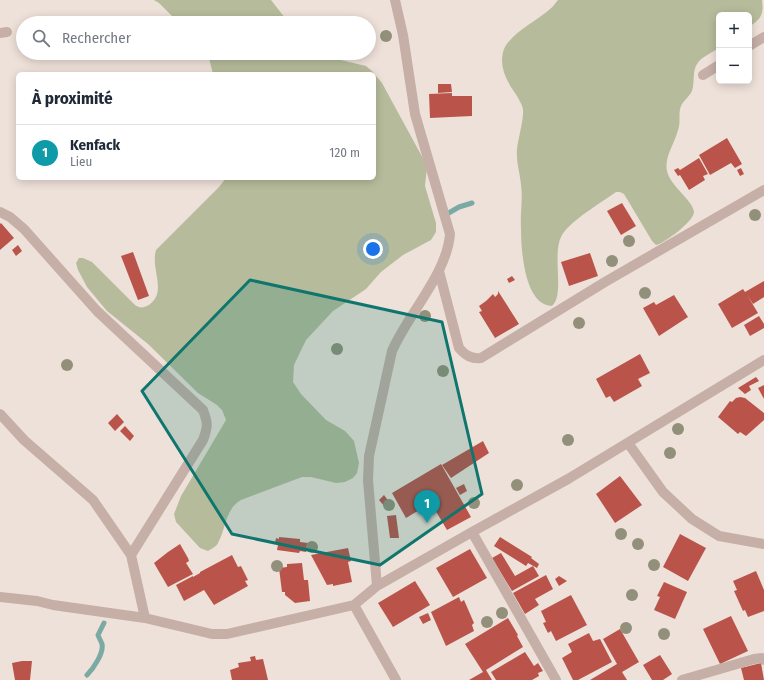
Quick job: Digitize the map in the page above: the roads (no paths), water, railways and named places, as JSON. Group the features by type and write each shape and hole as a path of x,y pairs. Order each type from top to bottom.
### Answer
{"street":[{"path":"377,586 368,480 369,456 392,351 398,336 439,271 450,242 450,234 415,114 396,0"},
{"path":"752,44 764,37"},
{"path":"703,75 716,67"},
{"path":"439,271 459,348 465,354 474,358 481,358 605,282 764,190"},
{"path":"0,212 10,217 24,229 92,306 203,410 207,420 207,430 202,440 131,554"},
{"path":"0,597 37,601 53,605 145,618 212,634 227,634 354,605 377,586 568,479 764,360"},
{"path":"0,414 24,440 92,500 131,554 145,618"},
{"path":"628,443 663,492 692,519 719,536 764,544"},
{"path":"472,532 556,680"},
{"path":"354,605 396,680"},
{"path":"682,680 754,659 762,658 764,660"}],"waterway":[{"path":"447,214 459,207 472,203"},
{"path":"87,675 100,656 102,644 98,635 104,623"}],"place":[{"name":"Kenfack","path":"427,523"}]}
